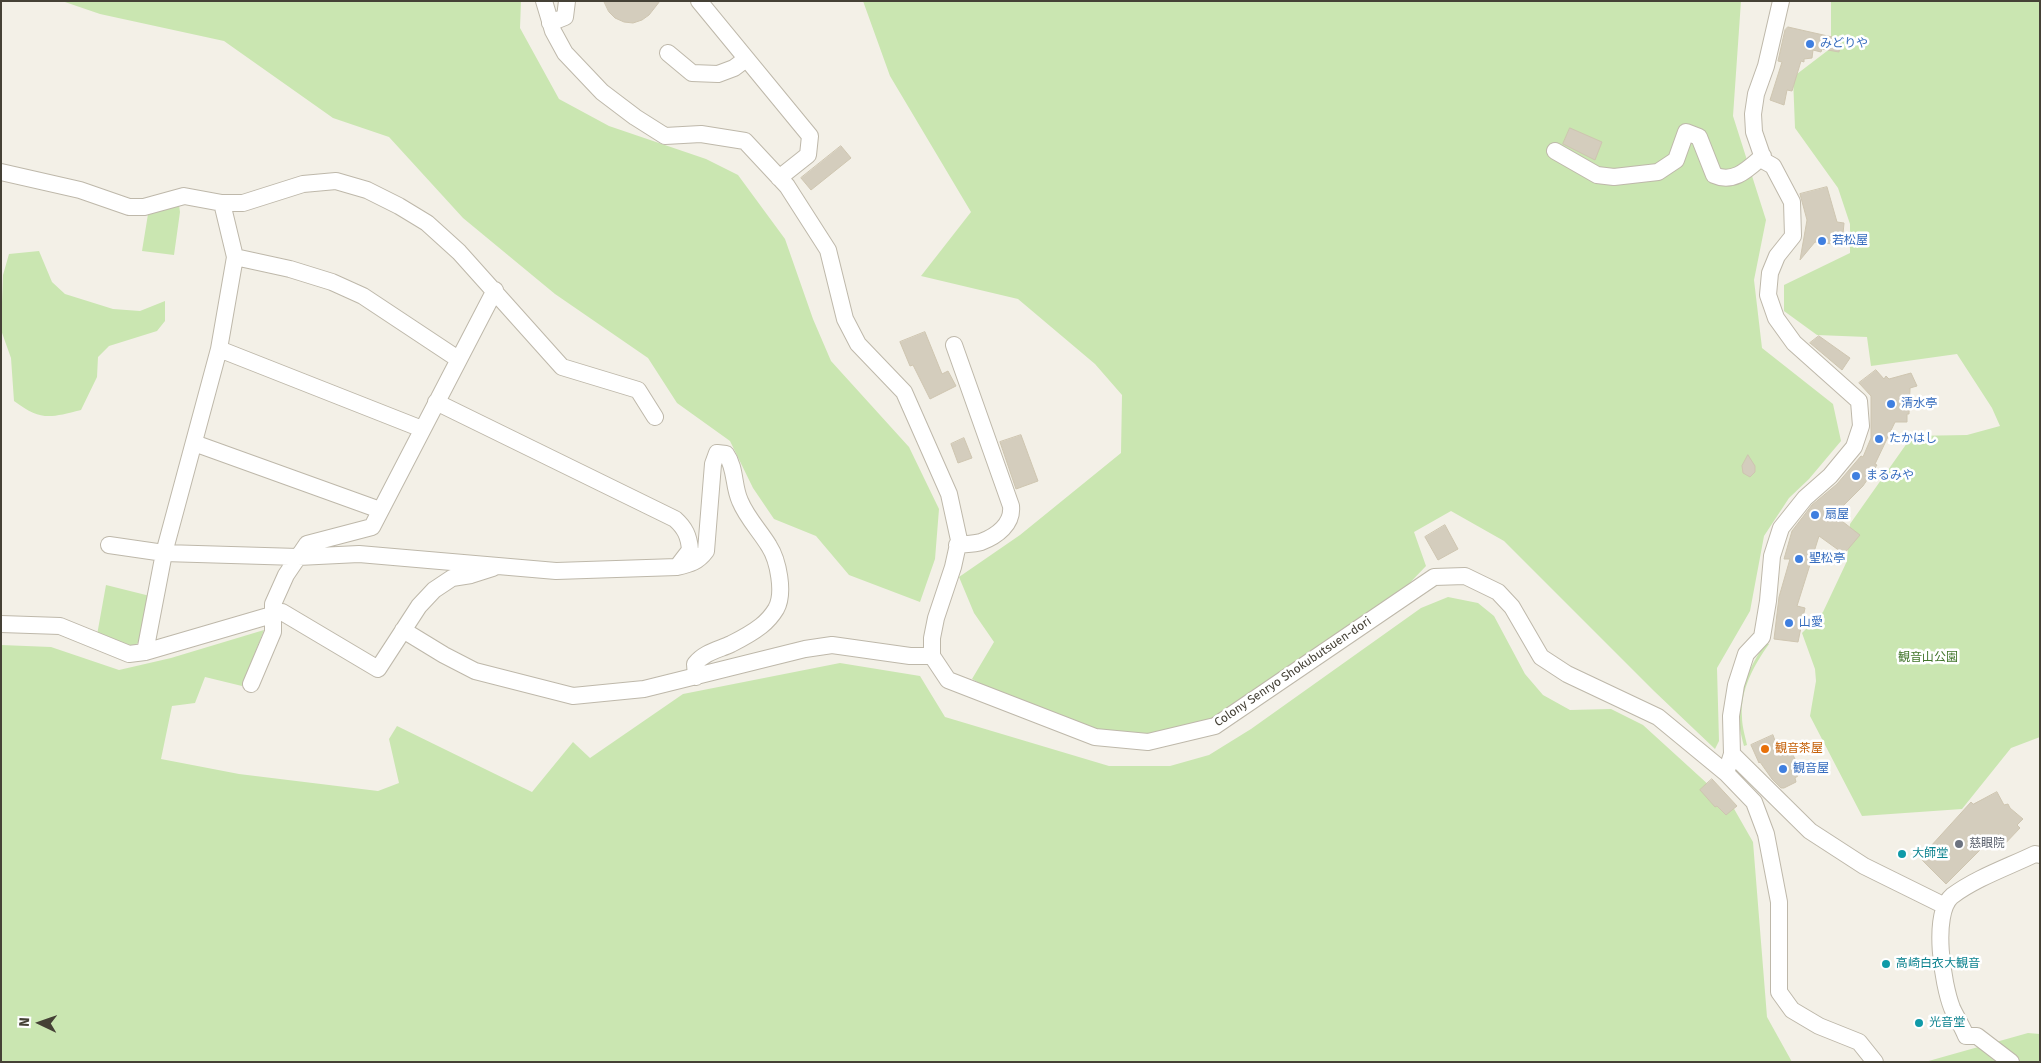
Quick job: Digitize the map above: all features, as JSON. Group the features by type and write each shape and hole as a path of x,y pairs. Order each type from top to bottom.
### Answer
{"street":[{"path":"403,630 444,656 476,671 573,696 644,689 805,648 832,646 910,656 932,656 932,638 936,618 953,567 958,540 949,494 904,392 858,344 845,318 828,250 780,178 746,141 701,134 665,136 635,117 602,92 565,53 553,31 544,1"},
{"path":"550,23 565,17 567,1"},
{"path":"699,1 810,136 808,155 780,178"},
{"path":"1726,773 1732,754 1731,716 1736,685 1746,654 1762,637 1768,601 1772,556 1781,528 1805,498 1830,476 1854,448 1861,426 1859,401 1794,343 1776,318 1768,295 1770,273 1777,256 1792,236 1792,202 1773,166 1764,161 1754,132 1753,114 1756,94 1766,66 1781,1"},
{"path":"668,53 692,73 718,74 734,68 746,59"},
{"path":"1555,150 1597,175 1614,177 1658,172 1676,160 1686,132 1699,137 1714,175 1723,179 1741,175 1763,156"},
{"path":"1,172 80,190 129,207 144,207 184,196 243,203 303,184 336,181 367,190 427,223 459,252 562,367 638,390 655,417"},
{"path":"145,652 164,553 218,350 235,257 222,202"},
{"path":"235,257 290,269 332,282 363,296 458,359"},
{"path":"251,684 273,632 273,604 282,582 307,544 372,527 495,290"},
{"path":"954,345 1011,506 1012,516 1006,526 980,542 957,545"},
{"path":"218,350 422,429"},
{"path":"436,402 675,519 684,528 689,540 690,550 677,567"},
{"path":"194,443 380,510"},
{"path":"109,545 164,553 298,557 359,554 556,571 677,567 692,564 700,559 706,550 713,464 717,453 726,454 732,462 739,500 754,528 770,546 778,567 780,587 777,608 761,626 730,644 707,653 699,659 695,664 696,677"},
{"path":"1,624 60,626 129,654 145,652 282,612 378,669 419,606 434,590 452,578 471,575 499,565"},
{"name":"Colony Senryo Shokubutsuen-dori","path":"932,656 948,680 977,692 1095,737 1148,742 1215,726 1434,577 1466,576 1498,592 1512,607 1541,657 1566,674 1658,717 1726,773 1754,802 1766,834 1779,902 1779,992 1792,1010 1819,1026 1859,1042 1875,1062"},
{"path":"1732,754 1810,831 1864,866 1945,906"},
{"path":"2011,1062 1977,1036 1966,1036 1952,1007 1942,963 1940,942 1945,906 1951,897 1974,883 2035,854 2040,856"}],"green space":[{"path":"62,1 521,1 520,28 559,99 609,126 706,159 738,175 785,239 813,319 831,361 909,447 939,509 935,559 920,602 849,575 816,536 774,519 753,488 730,441 677,403 648,358 555,294 463,218 389,137 333,118 224,41 100,14"},
{"path":"863,1 1741,1 1733,116 1766,220 1754,280 1762,348 1833,404 1841,441 1809,479 1789,498 1764,536 1750,611 1717,668 1719,741 1715,749 1654,691 1504,541 1451,511 1414,532 1426,566 1402,591 1210,726 1158,739 1062,728 972,679 994,642 974,613 959,577 1020,535 1121,453 1122,395 1095,364 1018,299 921,276 971,212 890,76"},
{"name":"観音山公園","path":"1831,1 2040,1 2040,737 2011,748 1962,809 1862,816 1810,716 1816,681 1815,669 1802,633 1823,612 1847,561 1850,524 1912,436 1967,435 2000,426 1992,408 1957,354 1871,366 1867,337 1817,335 1784,311 1784,285 1850,253 1850,224 1838,188 1795,128 1793,77 1831,48"},
{"path":"179,205 180,212 174,255 142,251 148,214"},
{"path":"39,251 52,282 65,294 113,309 140,311 165,301 165,321 157,331 109,346 98,357 97,377 81,410 53,416 39,415 31,412 14,401 11,358 1,330 3,275 9,254"},
{"path":"106,585 150,596 140,641 132,648 97,635"},
{"path":"1448,597 1478,603 1494,616 1525,674 1543,695 1570,710 1611,709 1643,725 1733,807 1753,842 1767,1017 1792,1062 1,1062 1,645 51,647 119,670 171,658 264,630 242,686 205,677 195,703 172,706 161,759 239,774 378,791 399,783 389,739 397,726 532,792 573,742 590,758 683,694 840,663 920,676 945,717 1109,766 1170,766 1209,755 1251,729 1421,608"},
{"path":"1766,643 1769,644 1753,669 1743,697 1742,720 1747,745 1744,746 1739,722 1739,709 1743,688 1750,669"},
{"path":"2028,1033 2040,1034 2040,1062 1925,1062"}],"building":[{"path":"604,1 660,1 649,15 633,23 615,18 609,12"},
{"name":"みどりや","path":"1788,27 1841,39 1839,52 1822,49 1821,52 1813,50 1812,58 1804,59 1804,62 1801,61 1792,91 1787,90 1784,105 1770,100 1782,62 1778,61 1785,30"},
{"path":"1570,128 1602,142 1595,160 1563,144"},
{"path":"841,146 851,158 811,190 801,178"},
{"path":"1827,187 1837,222 1844,223 1842,245 1815,242 1800,260 1807,220 1800,194"},
{"path":"925,332 942,374 948,371 956,386 930,399 913,365 910,366 900,342"},
{"path":"1819,336 1850,358 1842,370 1810,343"},
{"path":"1876,370 1884,379 1886,376 1889,379 1911,373 1917,386 1910,388 1907,422 1895,422 1875,464 1877,465 1863,486 1834,515 1860,535 1844,554 1819,536 1797,606 1805,608 1798,642 1774,639 1779,597 1790,559 1784,559 1792,531 1812,505 1837,484 1861,456 1863,457 1871,438 1871,396 1859,383"},
{"path":"1021,435 1038,481 1016,489 1000,442"},
{"path":"964,438 972,458 958,463 951,444"},
{"path":"1748,455 1755,466 1755,472 1750,477 1743,473 1742,466"},
{"path":"1445,525 1458,549 1438,560 1425,537"},
{"path":"1773,735 1780,755 1791,751 1802,773 1795,778 1796,782 1784,788 1781,788 1772,779 1759,763 1751,745"},
{"path":"1712,779 1737,806 1726,815 1717,806 1715,807 1700,790"},
{"name":"慈眼院","path":"1997,792 2004,805 2008,804 2023,819 2017,825 2020,828 2000,849 1990,840 1946,884 1920,858 1971,802 1973,804"}],"place":[{"name":"みどりや","path":"1810,44"},
{"name":"若松屋","path":"1822,241"},
{"name":"清水亭","path":"1891,404"},
{"name":"たかはし","path":"1879,439"},
{"name":"まるみや","path":"1856,476"},
{"name":"扇屋","path":"1815,515"},
{"name":"聖松亭","path":"1799,559"},
{"name":"山愛","path":"1789,623"},
{"name":"観音茶屋","path":"1765,749"},
{"name":"観音屋","path":"1783,769"},
{"name":"慈眼院","path":"1959,844"},
{"name":"大師堂","path":"1902,854"},
{"name":"高崎白衣大観音","path":"1886,964"},
{"name":"光音堂","path":"1919,1023"}]}
